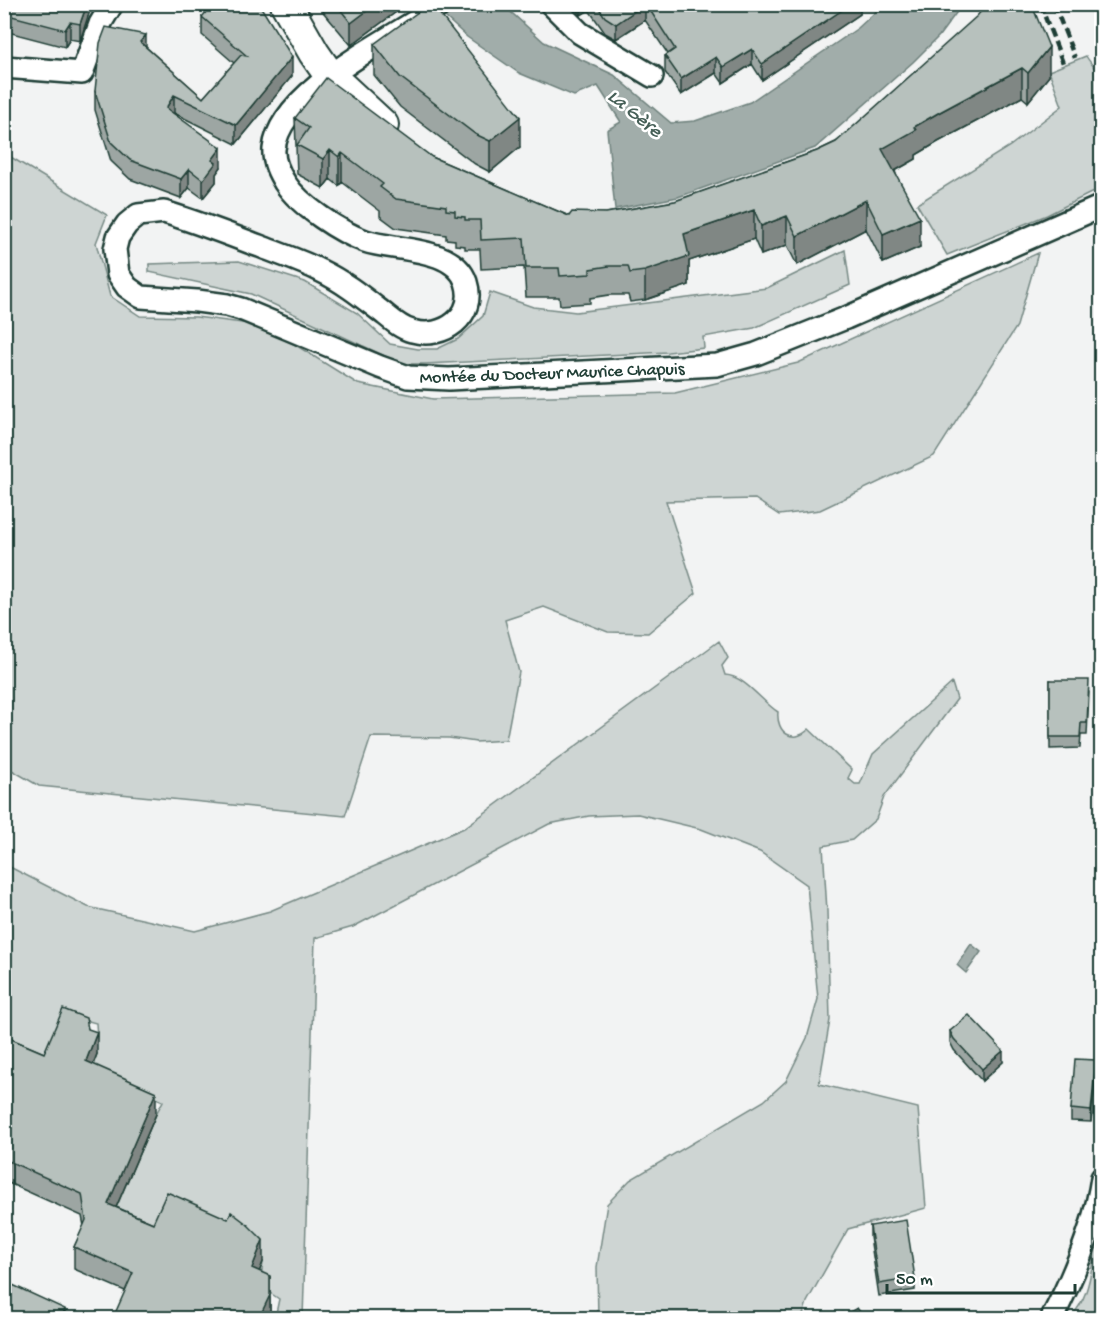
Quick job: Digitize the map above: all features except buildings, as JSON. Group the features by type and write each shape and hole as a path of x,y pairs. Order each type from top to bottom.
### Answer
{"main road":[{"path":"286,4 330,76 403,143"}],"street":[{"path":"4,67 81,73 100,24 112,4"},
{"path":"330,76 442,4"},
{"path":"551,4 580,33 652,76"},
{"name":"Montée du Docteur Maurice Chapuis","path":"330,76 309,93 283,125 274,150 278,171 288,187 323,219 342,231 367,242 436,255 446,260 460,272 465,281 466,306 461,317 451,327 438,332 409,331 347,285 320,270 164,212 138,215 127,224 118,237 115,261 118,274 127,287 141,297 197,301 241,309 408,377 449,379 717,365 756,354 846,318 1101,206"},
{"path":"1053,1318 1080,1255 1101,1178"}],"shaded area":[{"path":"1086,56 1099,75 1103,88 1099,123 1101,188 1047,215 947,255 917,204 1010,146 1062,106 1049,71"},
{"path":"4,153 107,215 96,243 110,296 140,316 196,317 250,324 294,344 358,384 433,399 675,393 798,363 1038,253 1017,326 934,456 820,510 779,515 755,499 666,501 696,593 648,633 608,632 544,607 505,620 519,672 506,740 476,742 449,738 371,737 345,816 39,786 5,766"},
{"path":"845,250 850,285 754,328 703,337 704,348 668,352 425,364 405,364 387,357 251,294 149,272 149,264 239,261 305,282 357,313 390,344 418,349 437,349 458,339 483,316 490,292 533,307 576,312 767,288"},
{"path":"719,641 728,658 722,666 725,675 732,676 746,684 778,712 780,725 787,734 797,736 809,729 852,770 848,778 855,784 860,784 873,754 952,683 957,699 884,797 876,819 852,840 823,846 830,1020 819,1084 918,1108 926,1208 848,1229 807,1302 802,1318 598,1318 597,1267 607,1204 630,1180 764,1101 786,1081 807,1038 818,999 807,885 760,852 701,829 638,814 589,816 549,824 353,927 315,938 303,1318 275,1318 279,1299 260,1286 263,1262 149,1235 111,1220 163,1101 91,1069 97,1037 96,1023 63,1014 40,1066 5,1052 4,864 88,907 195,931 270,911 464,828"},
{"path":"1101,1229 1101,1318 1070,1318 1078,1308 1088,1286"}],"water":[{"name":"La Gère","path":"432,5 503,5 544,42 614,75 671,123 695,121 750,102 858,28 883,5 962,5 939,36 913,62 815,148 678,197 615,209 607,130 621,122 598,86 574,96 519,73 467,37"},
{"path":"971,944 981,952 966,973 957,965"}],"railway":[{"path":"1040,4 1063,63"},
{"path":"1054,4 1075,58"}]}
